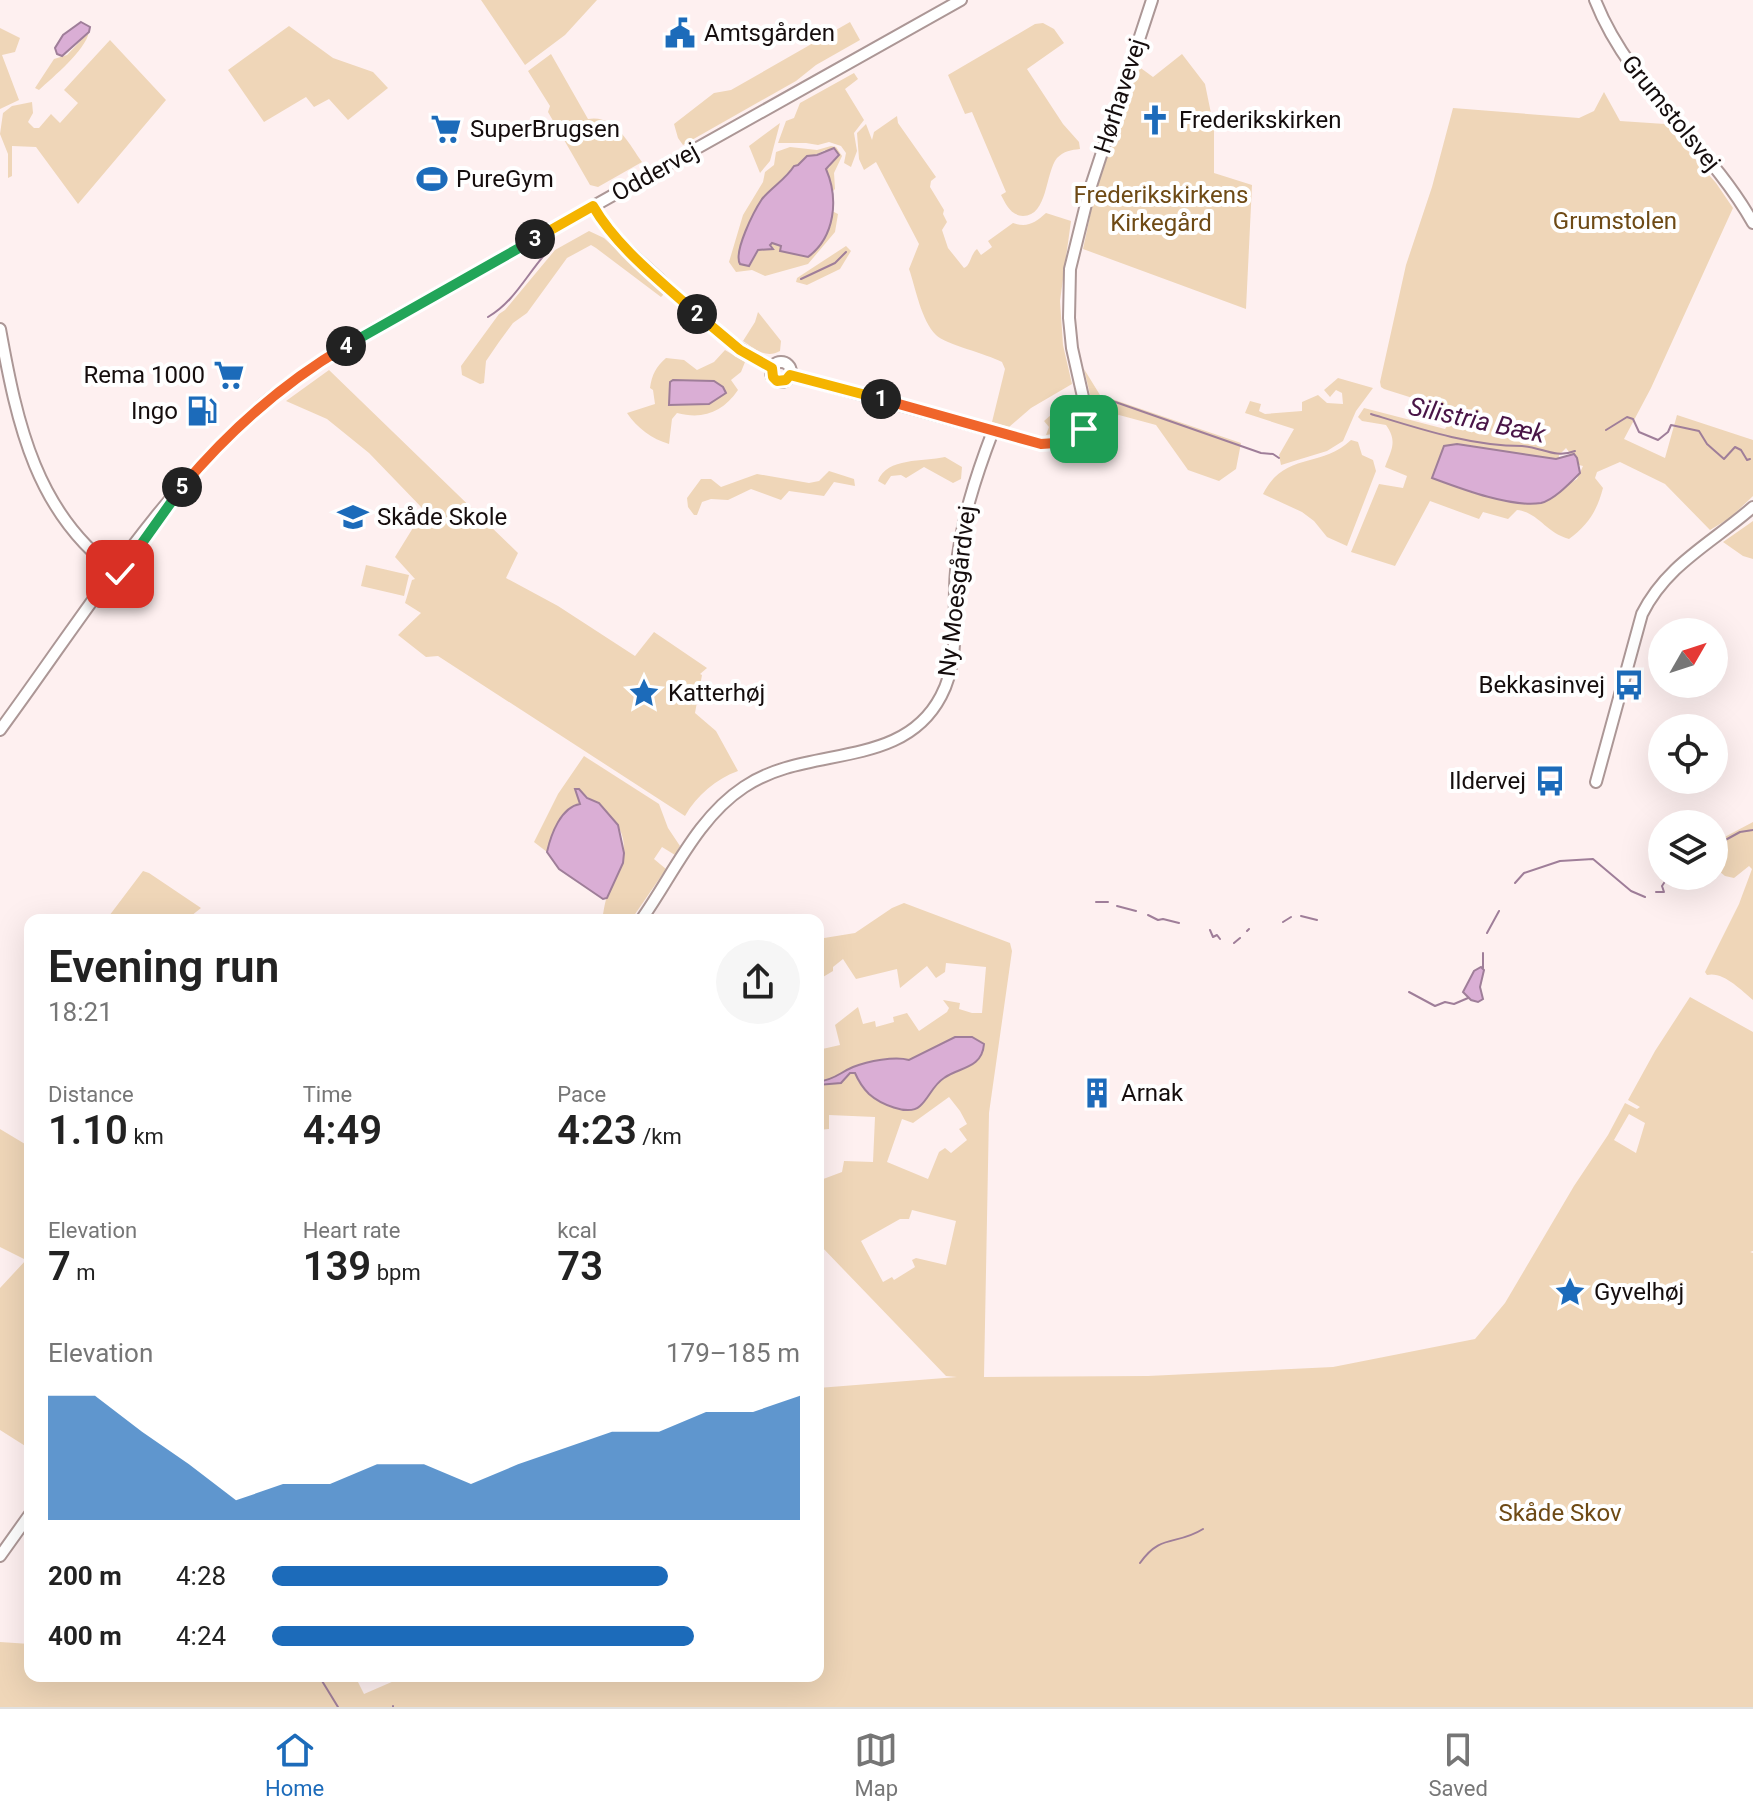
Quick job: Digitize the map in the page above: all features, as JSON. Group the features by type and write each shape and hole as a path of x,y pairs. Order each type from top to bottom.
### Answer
{"street":[{"name":"Oddervej","path":"0,730 117,572 145,528 238,426 299,376 371,331 961,0"},
{"name":"Hørhavevej","path":"1084,429 1083,397 1069,318 1070,269 1089,192 1152,0"},
{"name":"Grumstolsvej","path":"1595,0 1616,42 1647,88 1737,195 1753,223"},
{"path":"593,206 622,245 740,350 772,368 777,381 786,380 790,375 1041,444 1070,442"},
{"path":"0,329 17,416 33,464 59,512 117,572"},
{"path":"1084,429 1093,436 1092,448 1081,453 1070,442 1073,432 1084,429"},
{"name":"Ny Moesgårdvej","path":"645,914 699,831 717,809 745,786 788,765 882,747 908,734 932,711 941,697 951,667 956,571 964,516 971,488 993,431"},
{"path":"1596,782 1642,614 1651,596 1680,562 1728,529 1753,507"},
{"path":"0,1556 24,1522"}],"green space":[{"path":"481,0 597,0 565,35 525,65"},
{"path":"850,22 860,40 816,65 796,81 683,145 678,138 674,124 714,93 731,90"},
{"path":"1043,23 1054,29 1064,43 1027,69 1063,124 1079,142 1080,149 1068,151 1057,158 1042,202 1031,214 1023,216 1012,211 1001,195 1006,192 972,112 965,114 948,75 1035,24"},
{"path":"289,26 333,58 373,72 388,88 348,120 329,99 314,107 306,97 264,122 228,70"},
{"path":"0,28 20,38 15,52 2,55 19,100 0,109"},
{"path":"89,32 68,63 39,90 35,88 54,59 67,55"},
{"path":"110,40 166,100 78,204 36,147 12,146 12,176 8,178 8,154 0,134 3,113 12,106 32,102 33,113 28,122 34,128 39,128 51,114 60,123 78,103 64,90"},
{"path":"551,54 588,119 606,121 614,126 642,162 598,187 590,185 548,112 550,106 528,71"},
{"name":"Frederikskirkens Kirkegård","path":"1182,54 1205,84 1214,128 1214,173 1252,185 1246,309 1083,249 1094,197 1138,66 1153,77"},
{"path":"854,73 858,79 845,89 864,120 854,133 857,151 851,167 844,163 846,153 841,146 829,142 818,145 778,143 786,121 794,118 800,103"},
{"name":"Grumstolen","path":"1604,92 1620,121 1665,124 1716,183 1733,208 1651,388 1624,439 1665,458 1677,415 1753,440 1753,496 1730,518 1710,530 1665,484 1620,462 1597,472 1595,478 1603,488 1598,504 1587,523 1569,539 1517,510 1508,519 1483,512 1479,519 1430,501 1395,566 1351,552 1379,484 1403,488 1407,476 1385,467 1392,436 1386,425 1362,421 1358,417 1364,408 1445,429 1457,412 1384,389 1380,382 1406,265 1432,187 1453,108 1579,118 1594,111","holes":["1566,448 1583,466 1577,479 1567,485 1556,483 1559,455"]},
{"path":"897,116 898,123 936,177 930,187 944,210 947,222 942,230 948,248 964,268 977,249 981,255 992,247 988,241 1013,223 1031,224 1046,213 1071,221 1060,301 1063,345 1072,384 1031,408 1009,427 992,422 1005,369 1002,362 948,342 931,329 909,269 919,244 876,162 864,170 859,159 857,133 866,124 872,140 874,132"},
{"path":"780,123 770,161 760,173 749,146"},
{"path":"790,147 817,150 836,147 842,156 834,173 835,189 832,192 825,150 794,166 762,200 750,221 738,255 751,264 759,250 773,243 781,246 780,251 808,257 826,237 832,211 838,214 835,232 808,264 765,276 752,270 736,272 729,262 743,215 763,182 765,172 774,165 776,152"},
{"path":"589,231 604,238 664,294 661,297 591,245 567,258 527,313 513,323 486,361 484,383 462,375 461,366 499,314 555,250"},
{"path":"846,246 851,251 840,269 807,285 796,282 797,278"},
{"path":"758,312 781,341 780,351 765,353 743,341"},
{"path":"725,350 745,362 741,372 731,380 738,390 726,404 712,412 704,415 677,413 672,419 669,444 645,432 627,413 655,404 651,383 655,371 666,358 684,360 697,370 714,362"},
{"path":"1084,369 1100,395 1241,443 1236,469 1219,481 1188,470 1156,425 1119,415 1100,422"},
{"path":"329,370 518,553 506,578 558,606 635,656 654,632 707,668 700,674 695,713 716,731 738,771 708,789 685,816 438,656 426,657 398,635 421,613 405,603 415,579 395,557 424,510 369,453 327,419 286,401"},
{"path":"1338,378 1373,388 1356,411 1343,441 1327,451 1281,465 1279,455 1294,429 1245,413 1250,401 1261,404 1259,411 1265,414 1302,411 1302,402 1318,395 1327,403 1343,404 1342,393 1336,390 1330,397 1324,390"},
{"path":"1075,395 1076,421 1063,432 1046,435 1049,427 1044,421 1059,408 1067,409 1067,398"},
{"path":"1351,440 1358,442 1362,455 1373,460 1376,471 1347,546 1327,537 1302,512 1263,494 1282,472 1327,455"},
{"path":"945,457 962,467 961,479 953,483 924,467 906,478 891,476 885,485 878,481 883,473 897,464"},
{"path":"829,471 854,479 855,486 834,482 824,496 789,491 781,500 751,489 728,500 702,502 697,515 688,507 687,498 701,479 711,479 721,487 757,474 809,483 819,481"},
{"path":"1753,521 1753,559 1723,542"},
{"path":"366,565 409,575 404,596 361,586"},
{"path":"584,756 659,804 668,828 680,846 675,855 662,847 654,859 666,869 635,914 603,914 623,856 623,840 612,818 579,789 577,796 580,804 563,814 547,852 534,842 558,794"},
{"path":"1753,822 1753,1000 1725,979 1705,972 1739,904 1752,869 1749,866 1734,878 1728,877 1728,835"},
{"path":"143,871 201,908 194,914 111,914"},
{"name":"Skåde Skov","path":"904,903 1010,943 1012,951 989,1113 984,1377 1148,1376 1333,1367 1475,1339 1505,1303 1625,1103 1637,1109 1640,1107 1628,1100 1690,997 1753,1032 1753,1251 1750,1252 1753,1253 1753,1707 0,1707 0,1642 24,1644 24,1682 358,1682 364,1694 392,1682 824,1682 824,1388 957,1377 946,1376 824,1249 824,1179 842,1172 844,1161 873,1162 875,1117 829,1115 829,1129 824,1129 824,1049 840,1045 835,1025 858,1007 863,1024 875,1021 876,1027 894,1022 893,1017 907,1013 919,1031 947,1012 949,1008 943,1000 960,1003 959,1009 982,1013 986,967 946,963 945,972 936,978 927,966 900,988 897,969 856,979 843,959 824,976 824,938 855,933","holes":["949,1097 967,1124 959,1129 967,1140 951,1153 945,1148 939,1152 928,1179 887,1162 902,1119 913,1123","1629,1114 1645,1123 1636,1153 1614,1140","912,1210 956,1221 946,1265 916,1258 912,1260 915,1267 894,1280 892,1277 883,1282 861,1241 900,1219 909,1219"]},
{"path":"0,1129 24,1143 24,1259 0,1247"},
{"path":"24,1262 24,1445 0,1430 0,1288"}],"shaded area":[{"path":"81,22 90,27 89,32 62,56 57,54 55,48 63,35"},
{"path":"834,148 839,155 826,169 832,193 832,217 817,249 808,257 780,251 781,246 772,243 773,249 758,250 749,266 740,264 742,241 762,199 807,156"},
{"path":"714,381 726,393 709,404 669,405 670,382"},
{"path":"1457,444 1556,459 1574,454 1580,473 1556,495 1541,503 1500,500 1432,478 1444,446"},
{"path":"575,789 599,803 618,825 623,863 607,898 603,899 559,869 547,852 562,816 580,804"},
{"path":"1481,967 1484,970 1480,987 1483,999 1478,1002 1463,992 1474,971"},
{"path":"955,1037 972,1037 984,1044 974,1063 940,1081 915,1109 894,1108 874,1098 855,1073 850,1073 841,1083 824,1084 824,1080 866,1063 909,1060"}],"waterway":[{"path":"488,317 513,296 547,252"},
{"path":"801,279 835,263 846,252"},
{"name":"Silistria Bæk","path":"1101,397 1279,458"},
{"name":"Silistria Bæk","path":"1371,414 1465,440 1554,453 1575,451"},
{"name":"Silistria Bæk","path":"1606,430 1627,417 1633,419 1639,432 1658,440 1671,425 1699,431 1707,444 1724,459 1735,447 1747,460 1750,459"},
{"path":"1728,839 1753,830"},
{"path":"1515,883 1524,873 1560,861 1593,859 1631,891 1645,897"},
{"path":"1656,892 1663,890"},
{"path":"1096,902 1108,902"},
{"path":"1117,906 1136,911"},
{"path":"1487,933 1499,911"},
{"path":"1148,915 1179,923"},
{"path":"1301,916 1317,920"},
{"path":"1283,922 1291,917"},
{"path":"1210,930 1213,937 1217,935 1220,939"},
{"path":"1234,943 1240,938"},
{"path":"1483,953 1483,968"},
{"path":"1409,992 1435,1006 1445,1002 1454,1004 1468,998"},
{"path":"1140,1563 1155,1547 1203,1529"},
{"path":"323,1682 338,1707"}],"place":[{"name":"Amtsgården","path":"680,33"},
{"name":"Frederikskirken","path":"1155,120"},
{"name":"SuperBrugsen","path":"446,129"},
{"name":"PureGym","path":"432,179"},
{"name":"Rema 1000","path":"229,375"},
{"name":"Ingo","path":"202,411"},
{"name":"Skåde Skole","path":"353,517"},
{"name":"Bekkasinvej","path":"1629,685"},
{"name":"Katterhøj","path":"644,693"},
{"name":"Ildervej","path":"1550,781"},
{"name":"Arnak","path":"1097,1093"},
{"name":"Gyvelhøj","path":"1570,1292"}],"route":[{"path":"120,574 190,477 238,426 299,376 371,331 593,206 622,245 720,335 750,357 772,368 777,381 786,380 790,375 1041,444 1070,442 1073,432 1084,429"}]}
